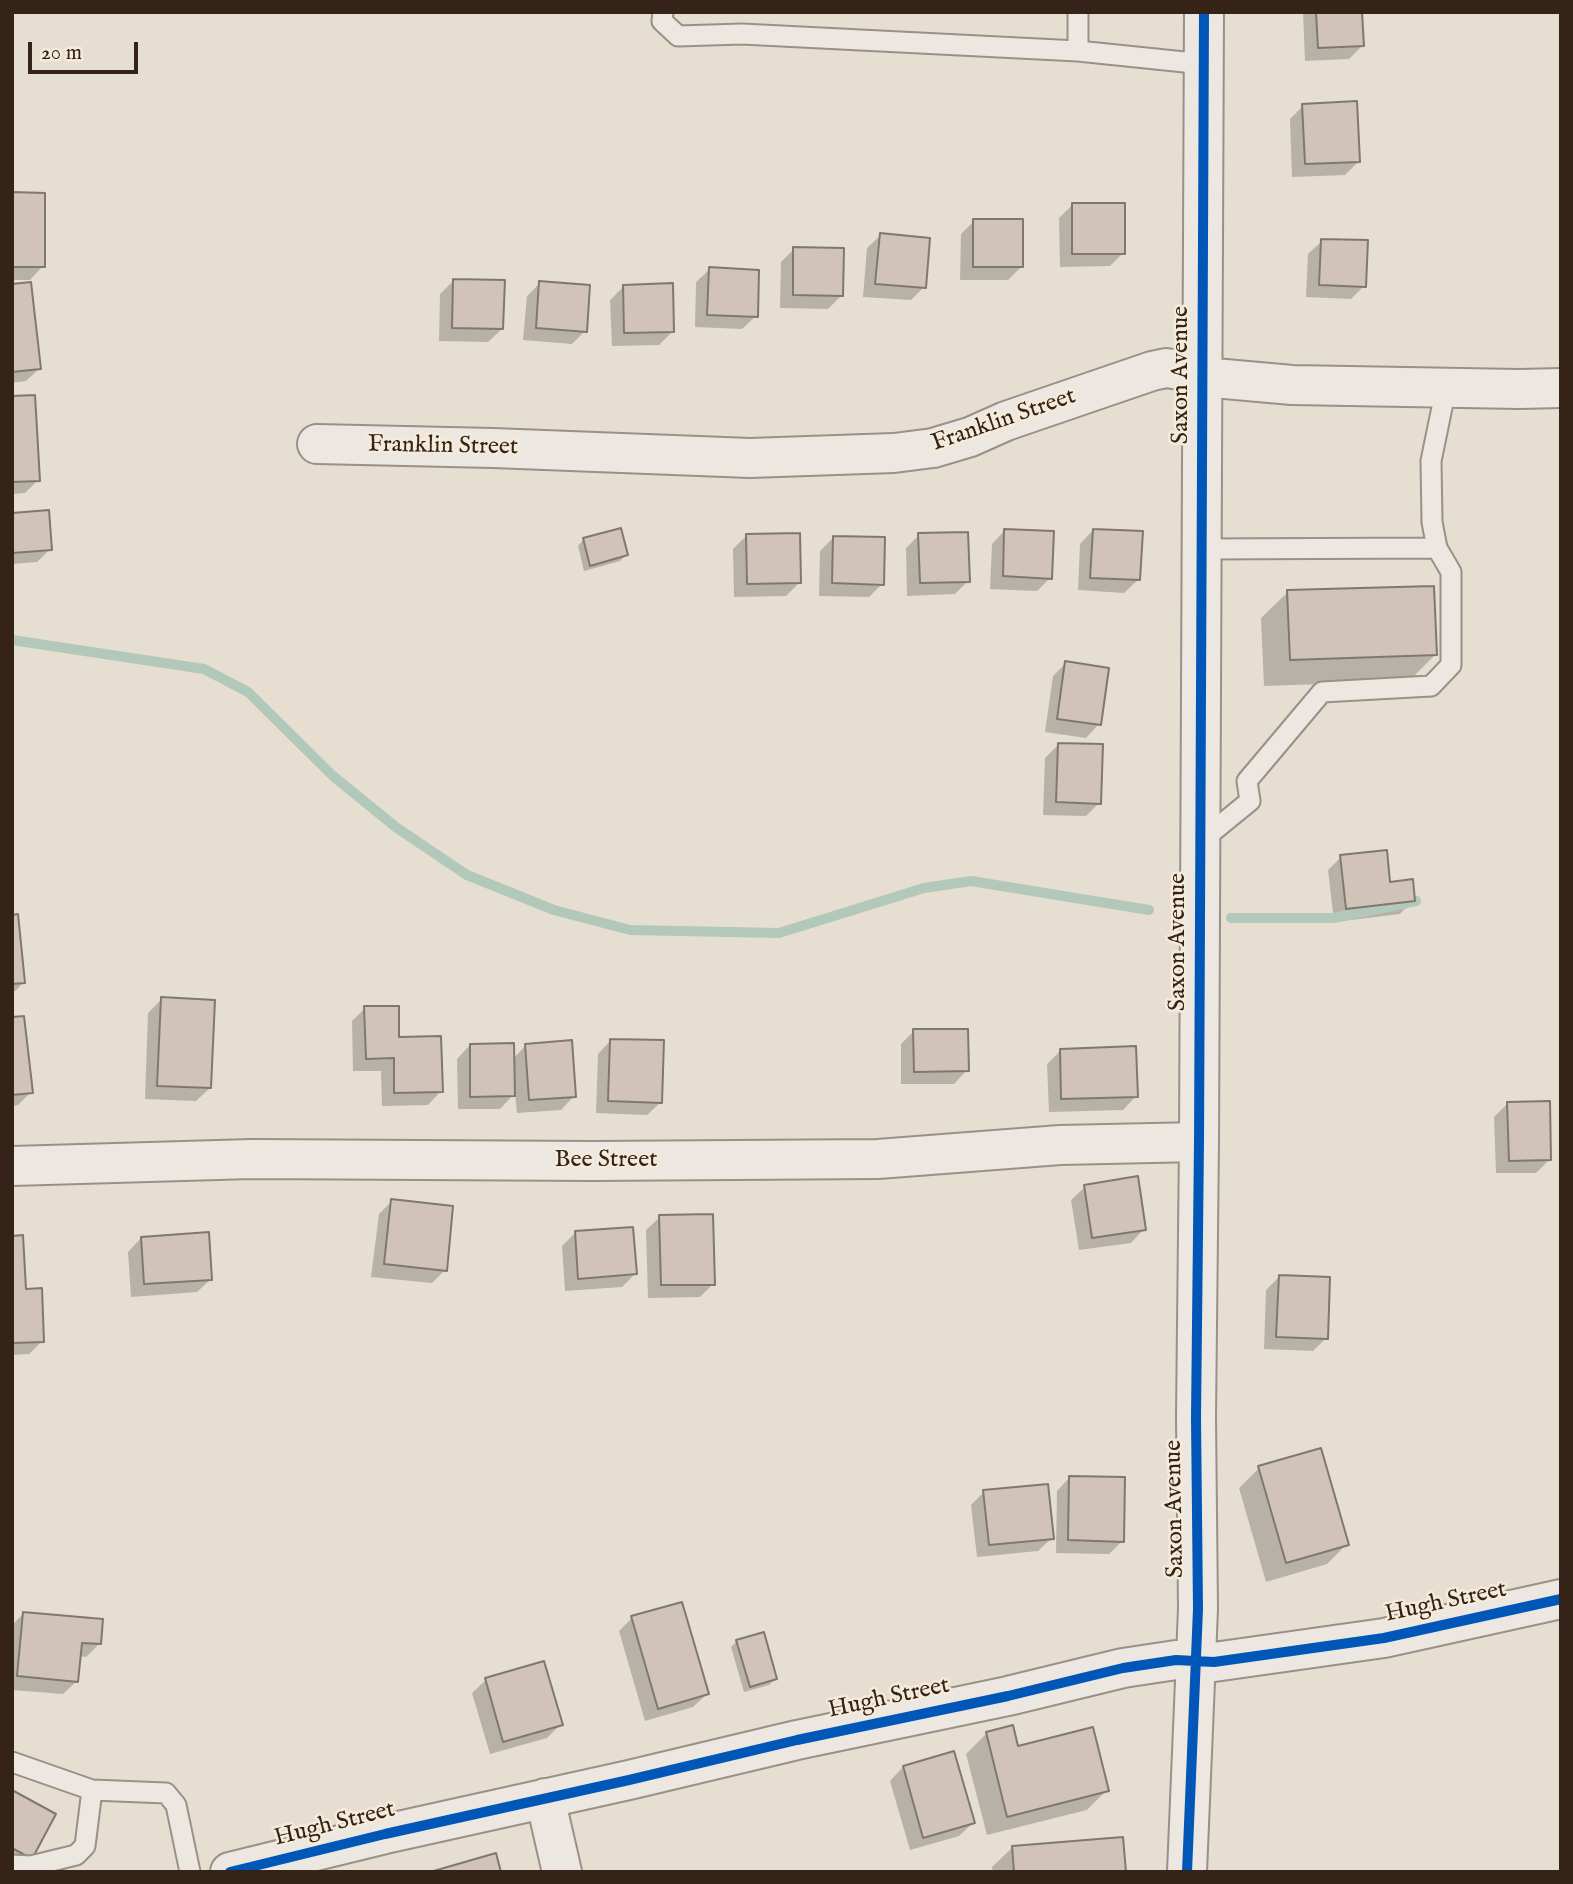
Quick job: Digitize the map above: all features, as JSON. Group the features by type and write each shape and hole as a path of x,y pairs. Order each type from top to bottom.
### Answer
{"street":[{"name":"Saxon Avenue","path":"1187,1872 1198,1609 1196,1417 1204,12"},
{"name":"Franklin Street","path":"317,444 750,458 894,453 933,448 970,437 1006,421 1166,368 1203,377 1292,384 1561,388"},
{"name":"Bee Street","path":"12,1166 251,1159 877,1159 1060,1145 1199,1142"},
{"name":"Hugh Street","path":"230,1872 385,1834 797,1740 1009,1696 1123,1668 1176,1660 1214,1662 1384,1638 1561,1599"},
{"path":"545,1798 562,1872"}],"lane":[{"path":"663,12 662,21 678,36 743,34 1079,51 1204,64"},
{"path":"1078,12 1079,51"},
{"path":"1201,841 1250,802 1247,781 1322,692 1431,687 1451,665 1451,572 1437,548 1432,522 1432,461 1446,388"},
{"path":"1202,549 1437,548"},
{"path":"12,1762 92,1790 166,1793 176,1805 190,1872"},
{"path":"25,1867 76,1855 85,1846 92,1790"}],"building":[{"path":"1316,12 1362,12 1364,46 1318,48"},
{"path":"1357,101 1360,162 1305,164 1302,104"},
{"path":"12,192 45,193 45,267 12,267"},
{"path":"1072,203 1125,203 1125,254 1072,254"},
{"path":"973,219 1023,219 1023,267 973,267"},
{"path":"880,233 930,238 926,288 875,284"},
{"path":"1321,239 1368,240 1366,287 1319,285"},
{"path":"793,247 844,248 843,296 793,295"},
{"path":"709,267 759,270 758,317 707,315"},
{"path":"453,279 505,280 503,329 452,328"},
{"path":"539,281 590,285 587,332 536,328"},
{"path":"31,282 41,369 12,372 12,284"},
{"path":"673,283 674,332 624,333 623,285"},
{"path":"35,395 40,481 12,482 12,396"},
{"path":"49,510 52,550 12,553 12,513"},
{"path":"621,528 628,555 590,566 583,538"},
{"path":"1004,529 1054,531 1052,579 1003,576"},
{"path":"1093,529 1143,531 1140,580 1090,578"},
{"path":"968,532 970,582 920,583 918,533"},
{"path":"800,533 801,583 747,584 746,534"},
{"path":"833,536 885,537 884,585 832,583"},
{"path":"1434,586 1437,655 1290,660 1287,590"},
{"path":"1065,661 1109,668 1101,725 1057,719"},
{"path":"1058,743 1103,744 1101,804 1056,802"},
{"path":"1387,850 1390,882 1413,879 1415,901 1346,909 1340,855"},
{"path":"18,914 25,983 12,984 12,915"},
{"path":"161,997 215,1000 211,1088 157,1086"},
{"path":"364,1006 399,1006 399,1037 441,1036 443,1092 394,1093 394,1058 366,1059"},
{"path":"24,1016 33,1093 12,1095 12,1017"},
{"path":"913,1029 968,1029 969,1071 914,1072"},
{"path":"610,1039 664,1040 662,1103 608,1101"},
{"path":"572,1040 576,1097 529,1100 525,1044"},
{"path":"514,1043 515,1096 470,1097 470,1044"},
{"path":"1136,1046 1138,1097 1061,1099 1060,1049"},
{"path":"1550,1101 1551,1160 1509,1161 1507,1102"},
{"path":"1138,1176 1146,1230 1092,1238 1084,1185"},
{"path":"391,1199 453,1206 447,1271 384,1264"},
{"path":"713,1214 715,1285 661,1285 659,1215"},
{"path":"633,1227 637,1274 578,1279 575,1231"},
{"path":"209,1232 212,1280 144,1284 141,1237"},
{"path":"23,1235 26,1289 42,1288 44,1342 12,1343 12,1236"},
{"path":"1279,1275 1330,1277 1328,1339 1276,1337"},
{"path":"1321,1448 1349,1545 1286,1563 1258,1466"},
{"path":"1069,1476 1125,1477 1124,1542 1068,1540"},
{"path":"1048,1484 1054,1539 989,1545 983,1490"},
{"path":"682,1602 709,1694 658,1709 631,1616"},
{"path":"23,1612 103,1619 101,1644 82,1643 78,1682 17,1676"},
{"path":"764,1632 777,1679 750,1687 736,1640"},
{"path":"544,1661 563,1725 503,1742 485,1678"},
{"path":"1013,1725 1018,1746 1093,1727 1109,1791 1007,1817 986,1732"},
{"path":"954,1751 975,1823 923,1838 903,1766"},
{"path":"12,1790 56,1814 32,1859 12,1848"},
{"path":"1123,1837 1126,1872 1014,1872 1012,1846"},
{"path":"496,1853 501,1872 430,1872"}],"waterway":[{"path":"12,640 204,669 248,692 333,776 397,828 467,875 554,910 630,930 779,933 924,888 971,881 1149,910"},
{"path":"1231,918 1334,918 1416,901"}],"cycle path":[{"path":"1187,1872 1198,1609 1196,1417 1204,12"},
{"path":"230,1872 385,1834 1123,1668 1176,1660 1214,1662 1384,1638 1561,1599"}]}
